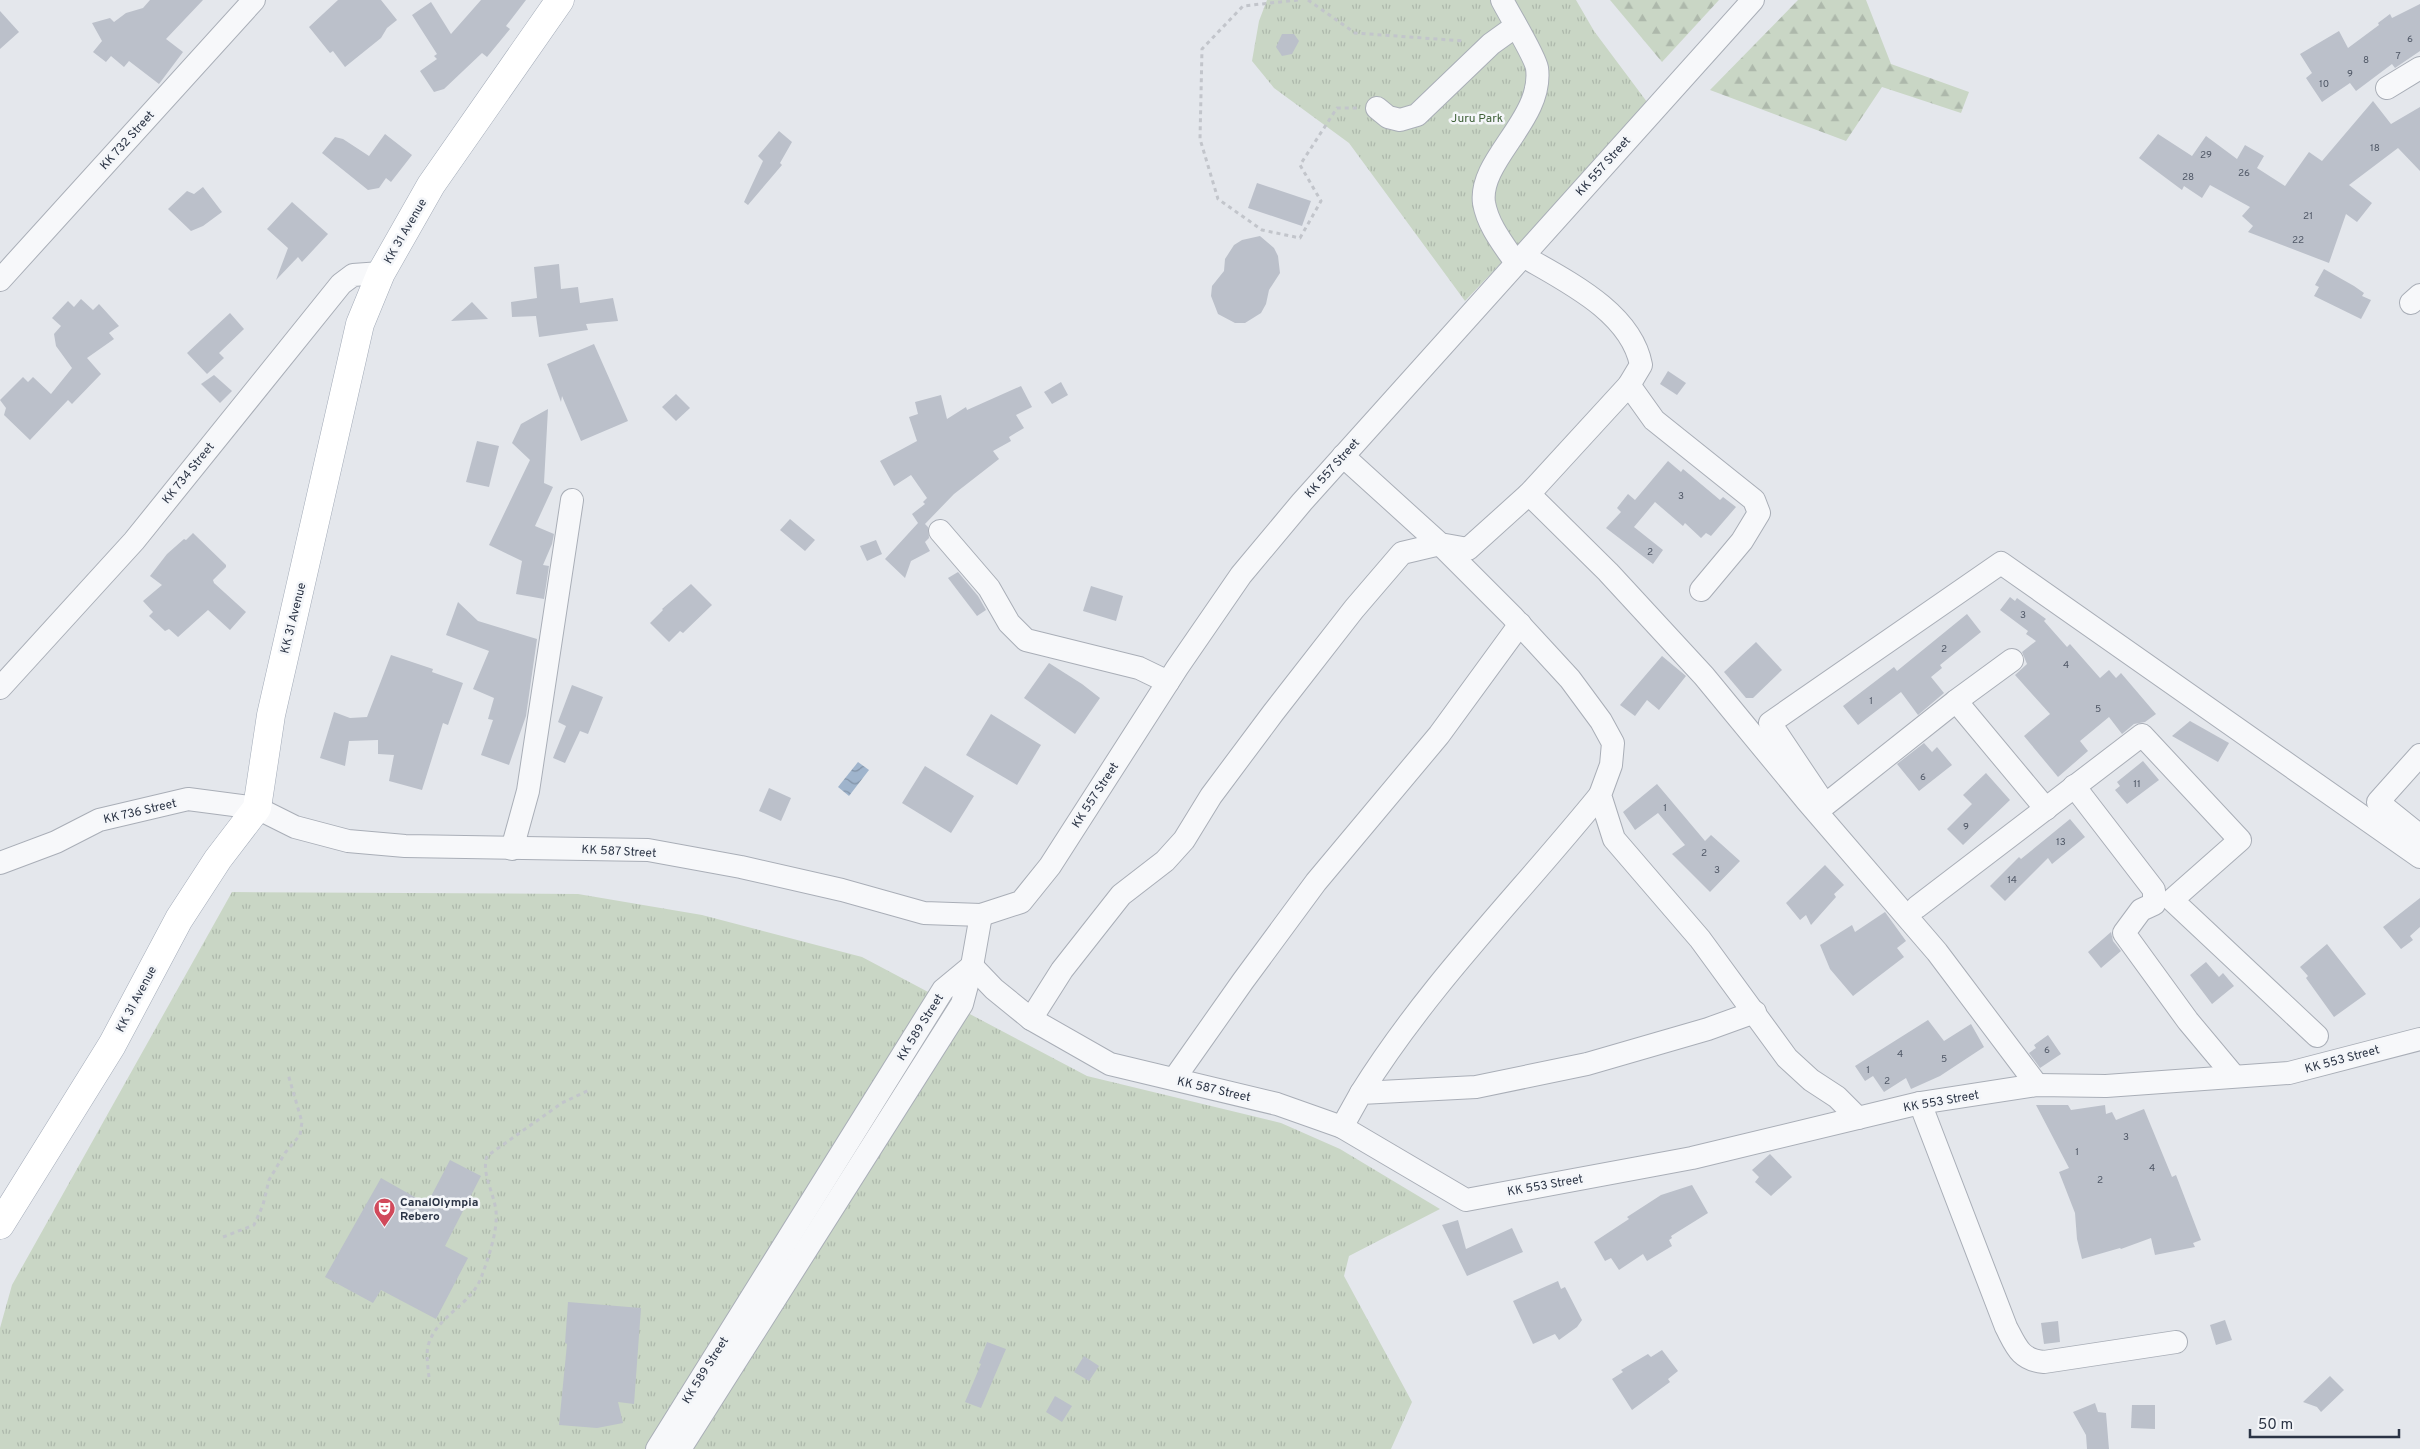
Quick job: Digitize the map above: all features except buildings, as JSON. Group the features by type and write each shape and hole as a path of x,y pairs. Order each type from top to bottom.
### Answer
{"main road":[{"name":"KK 31 Avenue","path":"0,1225 112,1045 179,919 218,859 257,808 271,715 360,324 381,273 432,185 560,0"}],"street":[{"name":"KK 732 Street","path":"0,280 254,0"},
{"path":"1031,1019 1062,970 1121,895 1165,861 1184,840 1211,796 1267,721 1354,609 1402,553 1440,544 1468,548 1530,494 1629,385 1641,365 1638,349 1623,325 1576,286 1520,260 1491,225 1484,203 1486,179 1515,135 1529,108 1535,88 1537,67 1502,0"},
{"name":"KK 557 Street","path":"981,915 1021,902 1050,866 1168,682 1241,575 1343,456 1753,0"},
{"path":"1378,108 1388,117 1400,120 1417,115 1491,44 1516,26"},
{"path":"2388,88 2420,68"},
{"name":"KK 734 Street","path":"0,688 134,541 341,284 353,275 381,273"},
{"path":"1629,385 1654,420 1754,500 1759,513 1742,542 1701,590"},
{"path":"1342,1127 1388,1049 1448,970 1552,854 1600,795 1611,765 1612,743 1601,720 1570,679 1520,624 1440,544 1343,456"},
{"path":"1530,494 1704,676 1937,952 2037,1086"},
{"path":"512,850 528,791 572,500"},
{"path":"940,531 989,588 1009,623 1026,640 1139,668 1168,682"},
{"path":"2012,660 1956,700 1825,805 1770,723 2001,563 2420,857"},
{"path":"1174,1079 1243,980 1316,882 1439,735 1520,624"},
{"path":"1956,700 2046,809"},
{"path":"1917,907 2142,735 2240,840 2172,900 2317,1036"},
{"path":"2420,755 2378,802 2420,836"},
{"path":"2074,786 2154,890 2154,904 2140,910 2124,933 2188,1021 2234,1076"},
{"path":"1600,795 1614,839 1700,939 1787,1058 1812,1080 1837,1097 1858,1118"},
{"name":"KK 736 Street","path":"0,863 56,842 98,820 188,799 257,808"},
{"name":"KK 587 Street","path":"257,808 296,827 348,841 406,846 512,850 592,848 648,850 741,867 842,890 924,912 981,915"},
{"path":"972,966 981,915"},
{"name":"KK 587 Street","path":"972,966 994,990 1031,1019 1110,1064 1277,1104 1342,1127 1466,1200"},
{"name":"KK 589 Street","path":"657,1449 943,990 972,966"},
{"name":"KK 589 Street","path":"680,1449 962,1004 972,966"},
{"path":"1361,1094 1476,1087 1531,1076 1587,1064 1708,1029 1755,1012"},
{"name":"KK 553 Street","path":"1466,1200 1692,1158 1920,1103 2037,1086 2106,1086 2289,1073 2420,1040"},
{"path":"1920,1103 2006,1327 2018,1349 2031,1361 2044,1362 2176,1342"}],"path":[{"path":"1298,0 1243,6 1202,49 1200,139 1218,199 1262,230 1300,238 1321,201 1300,165 1337,108 1378,108"},
{"path":"1308,0 1355,33 1455,39 1491,44"},
{"path":"224,1237 254,1225 263,1205 269,1180 285,1153 300,1135 302,1122 288,1074"},
{"path":"428,1377 428,1347 435,1330 447,1315 466,1300 480,1280 492,1239 496,1213 484,1165 488,1156 562,1102 589,1090"}],"green space":[{"name":"Juru Park","path":"1267,0 1576,0 1594,31 1650,106 1465,301 1349,143 1274,88 1252,61 1259,21"},
{"path":"1610,0 1719,0 1662,62"},
{"path":"1798,0 1866,0 1891,64 1969,92 1961,113 1882,87 1846,141 1710,90"},
{"path":"232,892 578,894 702,915 862,957 1087,1076 1281,1123 1340,1149 1440,1209 1349,1256 1344,1276 1412,1402 1391,1449 0,1449 0,1328 12,1285"}],"water":[{"path":"858,762 869,770 849,796 838,787"}],"place":[{"name":"CanalOlympia Rebero","path":"384,1228"}]}
